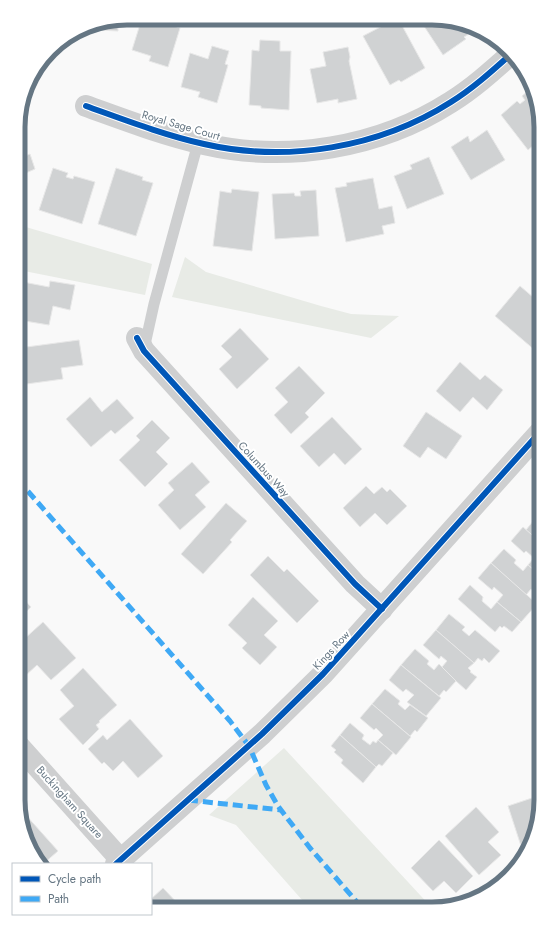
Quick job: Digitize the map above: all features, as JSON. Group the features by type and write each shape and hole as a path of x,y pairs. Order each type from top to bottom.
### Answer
{"street":[{"name":"Royal Sage Court","path":"86,106 198,143 248,151 292,152 336,147 377,137 414,122 451,103 482,80 507,58"},
{"name":"Columbus Way","path":"141,344 355,584 382,608"},
{"name":"Kings Row","path":"119,862 262,734 323,674 534,439"},
{"name":"Buckingham Square","path":"25,753 119,862"}],"lane":[{"path":"141,344 154,304 198,143"}],"shaded area":[{"path":"25,227 152,264 145,295 25,271"},
{"path":"185,257 206,272 321,306 351,314 399,316 371,338 172,297"},
{"path":"284,748 427,902 304,902 236,825 209,815"}],"building":[{"path":"140,25 170,25 180,28 168,67 149,61 151,56 132,50"},
{"path":"384,25 402,25 425,68 401,82 399,80 390,85 363,36"},
{"path":"423,25 459,28 471,33 464,37 466,39 443,55"},
{"path":"118,26 118,31 99,30 100,28"},
{"path":"260,40 280,41 280,51 291,51 289,110 261,108 261,106 249,105 252,50 259,51"},
{"path":"212,46 229,51 225,64 228,65 217,103 198,97 200,92 181,87 190,53 208,59"},
{"path":"348,47 350,57 349,61 357,99 338,103 338,99 317,103 310,69 326,66 323,52"},
{"path":"527,92 531,100 533,114 534,145 528,150 501,115 517,101 520,104 525,100 522,96"},
{"path":"487,130 505,160 471,180 451,147 468,136 470,142"},
{"path":"30,154 35,169 25,173 25,156"},
{"path":"429,157 444,194 407,209 394,176 412,169 410,165"},
{"path":"53,168 68,173 66,177 73,179 74,176 95,182 82,224 39,210"},
{"path":"116,168 143,177 142,180 153,183 136,236 98,224"},
{"path":"373,178 379,209 392,206 395,223 382,226 384,234 346,242 335,188 347,186 346,183"},
{"path":"232,189 259,192 252,251 213,246 220,191 231,193"},
{"path":"316,190 319,236 275,239 272,194 294,193 295,196 301,196 300,191"},
{"path":"50,281 75,285 70,310 53,306 49,325 25,321 25,282 49,287"},
{"path":"520,286 534,298 534,349 495,316"},
{"path":"240,328 269,359 237,389 219,369 232,357 221,346"},
{"path":"79,340 83,365 61,368 63,379 25,384 25,347"},
{"path":"460,362 480,380 485,375 503,390 487,410 473,397 460,412 436,391"},
{"path":"299,366 325,393 305,413 309,417 291,434 274,415 288,402 275,388"},
{"path":"90,397 102,412 117,399 134,418 115,434 111,430 91,447 66,419"},
{"path":"426,412 462,436 446,459 428,447 420,458 403,446"},
{"path":"332,417 362,449 345,465 334,453 319,467 300,446"},
{"path":"152,420 170,438 156,452 168,464 145,487 119,460 140,440 136,436"},
{"path":"192,462 210,482 195,495 206,507 180,530 158,505 174,490 168,483"},
{"path":"366,486 374,494 382,487 387,492 390,489 407,506 387,525 375,513 360,527 343,508"},
{"path":"226,503 247,521 230,540 232,542 203,574 181,554"},
{"path":"534,520 534,537 526,530"},
{"path":"523,527 534,537 534,558 526,551 524,553 511,541"},
{"path":"504,549 516,560 514,563 523,571 528,565 534,570 534,591 531,589 526,595 491,563"},
{"path":"268,556 284,572 287,569 319,601 297,623 250,575"},
{"path":"534,558 534,570 528,565"},
{"path":"491,563 534,601 534,607 521,622 497,602 503,595 494,587 492,590 478,578"},
{"path":"470,585 483,597 482,601 491,609 497,602 521,622 512,632 504,626 502,628 500,626 495,632 458,599"},
{"path":"253,597 278,621 264,635 277,647 260,665 242,648 247,643 228,625"},
{"path":"25,601 31,607 25,613"},
{"path":"449,614 465,627 462,630 469,636 475,630 500,651 489,663 484,658 482,661 478,658 474,663 436,630"},
{"path":"43,622 76,658 51,680 37,665 25,676 25,638"},
{"path":"436,630 474,663 468,668 471,671 470,672 477,677 466,690 442,667 447,661 441,656 439,659 423,645"},
{"path":"415,649 429,661 427,664 434,670 439,664 456,681 446,692 444,690 439,696 401,665"},
{"path":"401,665 441,698 426,716 407,702 414,695 406,689 403,692 389,680"},
{"path":"83,668 117,705 99,721 100,722 96,725 99,729 83,745 59,719 74,706 60,690"},
{"path":"385,689 400,701 398,704 405,710 410,705 428,718 417,732 415,730 410,736 372,704"},
{"path":"372,704 411,737 396,755 378,740 383,735 376,728 374,730 360,718"},
{"path":"130,719 163,756 138,778 123,761 113,771 104,762 102,764 88,749 103,735 107,740"},
{"path":"350,723 364,735 362,739 370,745 373,741 376,743 378,740 393,753 382,766 379,764 376,767 340,735"},
{"path":"340,735 376,767 363,783 341,763 343,760 334,752 336,750 331,746"},
{"path":"534,797 534,807 529,833 522,849 508,806"},
{"path":"476,807 499,832 488,842 501,855 479,875 445,836"},
{"path":"26,816 58,851 46,862 33,839 28,827"},
{"path":"439,840 473,876 456,893 444,881 433,891 411,868"},
{"path":"163,888 176,902 152,902 152,898"}],"marked path":[{"path":"25,488 230,721 249,746 266,785 278,806 310,848 357,902"},
{"path":"188,800 281,810"}],"cycle path":[{"path":"86,106 145,127 204,144 235,150 267,152 300,151 363,141 394,131 423,118 466,92 507,58"},
{"path":"137,338 144,351 355,584 382,609"},
{"path":"117,863 262,734 323,674 534,439"}]}
